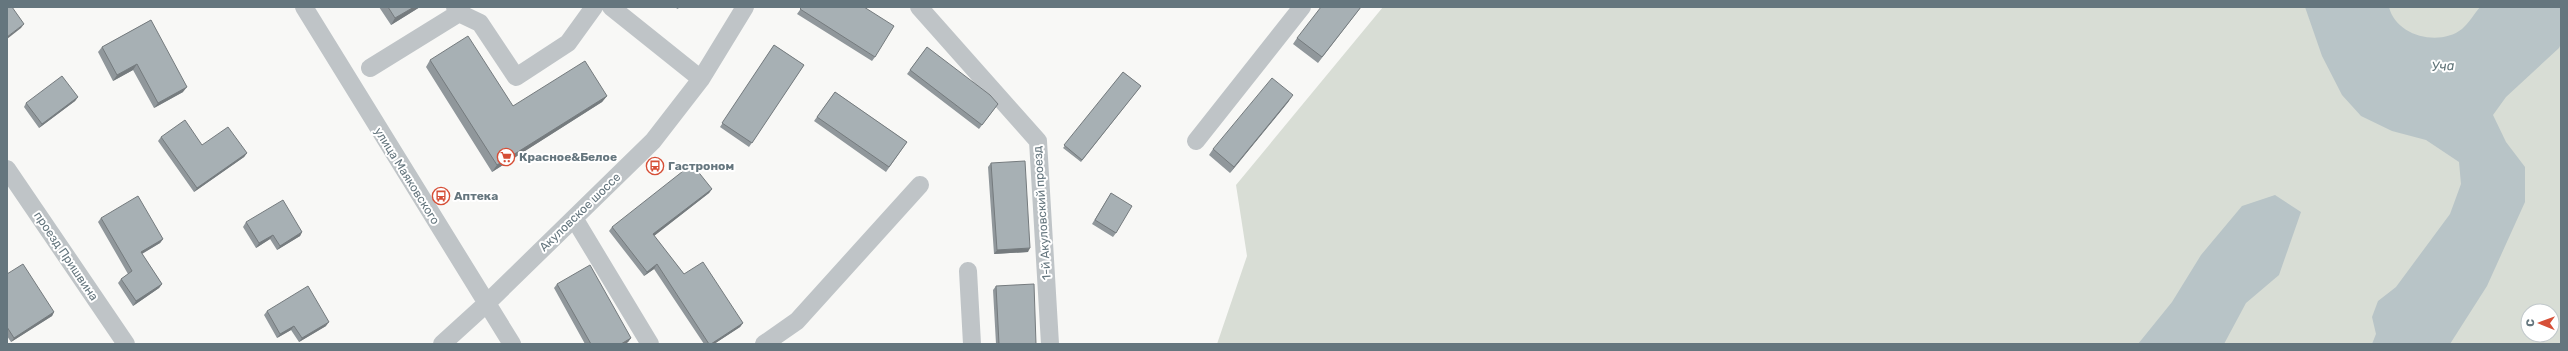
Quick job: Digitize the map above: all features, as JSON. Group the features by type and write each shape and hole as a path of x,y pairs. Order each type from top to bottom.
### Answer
{"street":[{"name":"улица Маяковского","path":"304,7 512,344"},
{"path":"370,68 457,10 480,23 516,77 568,43 594,7"},
{"path":"611,7 701,79"},
{"name":"Акуловское шоссе","path":"442,344 486,304 653,141 701,79 745,7"},
{"name":"1-й Акуловский проезд","path":"919,7 1038,141 1050,344"},
{"path":"1196,141 1302,7"},
{"name":"проезд Пришвина","path":"7,169 126,344"},
{"path":"764,344 796,321 920,185"},
{"path":"574,218 650,344"},
{"path":"968,270 972,344"}],"shaded area":[{"path":"1383,7 2561,7 2561,344 1217,344 1247,256 1236,185"}],"water":[{"name":"Уча","path":"2305,7 2389,7 2393,17 2400,25 2420,36 2431,38 2453,34 2462,29 2480,7 2561,7 2561,44 2559,48 2506,97 2493,115 2506,142 2525,167 2525,202 2487,286 2450,344 2372,344 2376,334 2372,317 2378,301 2396,287 2450,214 2461,184 2459,162 2426,140 2392,131 2361,116 2342,95 2322,56"},
{"path":"2275,195 2301,212 2279,275 2246,303 2224,344 2138,344 2172,302 2201,255 2242,206"}],"building":[{"path":"7,7 12,7 24,24 7,37"},
{"path":"388,7 414,7 395,18"},
{"path":"802,7 864,7 894,26 875,57 800,9"},
{"path":"1321,7 1361,7 1322,57 1297,38"},
{"path":"151,20 187,87 158,103 137,64 117,75 102,47"},
{"path":"468,36 513,106 585,61 607,96 497,165 430,60"},
{"path":"774,45 804,65 752,143 722,123"},
{"path":"927,47 990,95 998,104 982,125 910,70"},
{"path":"1123,72 1141,86 1082,160 1064,145"},
{"path":"62,76 78,97 42,124 26,103"},
{"path":"1272,78 1293,95 1234,167 1213,149"},
{"path":"835,92 907,142 889,167 817,117"},
{"path":"185,120 202,145 228,127 247,153 197,188 161,137"},
{"path":"1025,161 1030,248 997,250 991,163"},
{"path":"692,164 712,189 653,234 684,274 703,262 743,323 711,344 709,344 657,264 647,272 612,227"},
{"path":"1111,193 1132,206 1116,233 1095,220"},
{"path":"138,196 163,239 141,252 162,284 136,301 121,279 132,271 101,218"},
{"path":"283,200 302,232 280,246 273,235 259,243 246,222"},
{"path":"23,264 54,312 14,338 7,327 7,274"},
{"path":"590,265 631,338 621,344 591,344 557,284"},
{"path":"1034,284 1036,344 999,344 996,286"},
{"path":"308,286 329,322 302,338 294,326 280,334 267,311"}],"place":[{"name":"Красное&Белое","path":"506,157"},
{"name":"Гастроном","path":"655,166"},
{"name":"Аптека","path":"441,196"}]}
